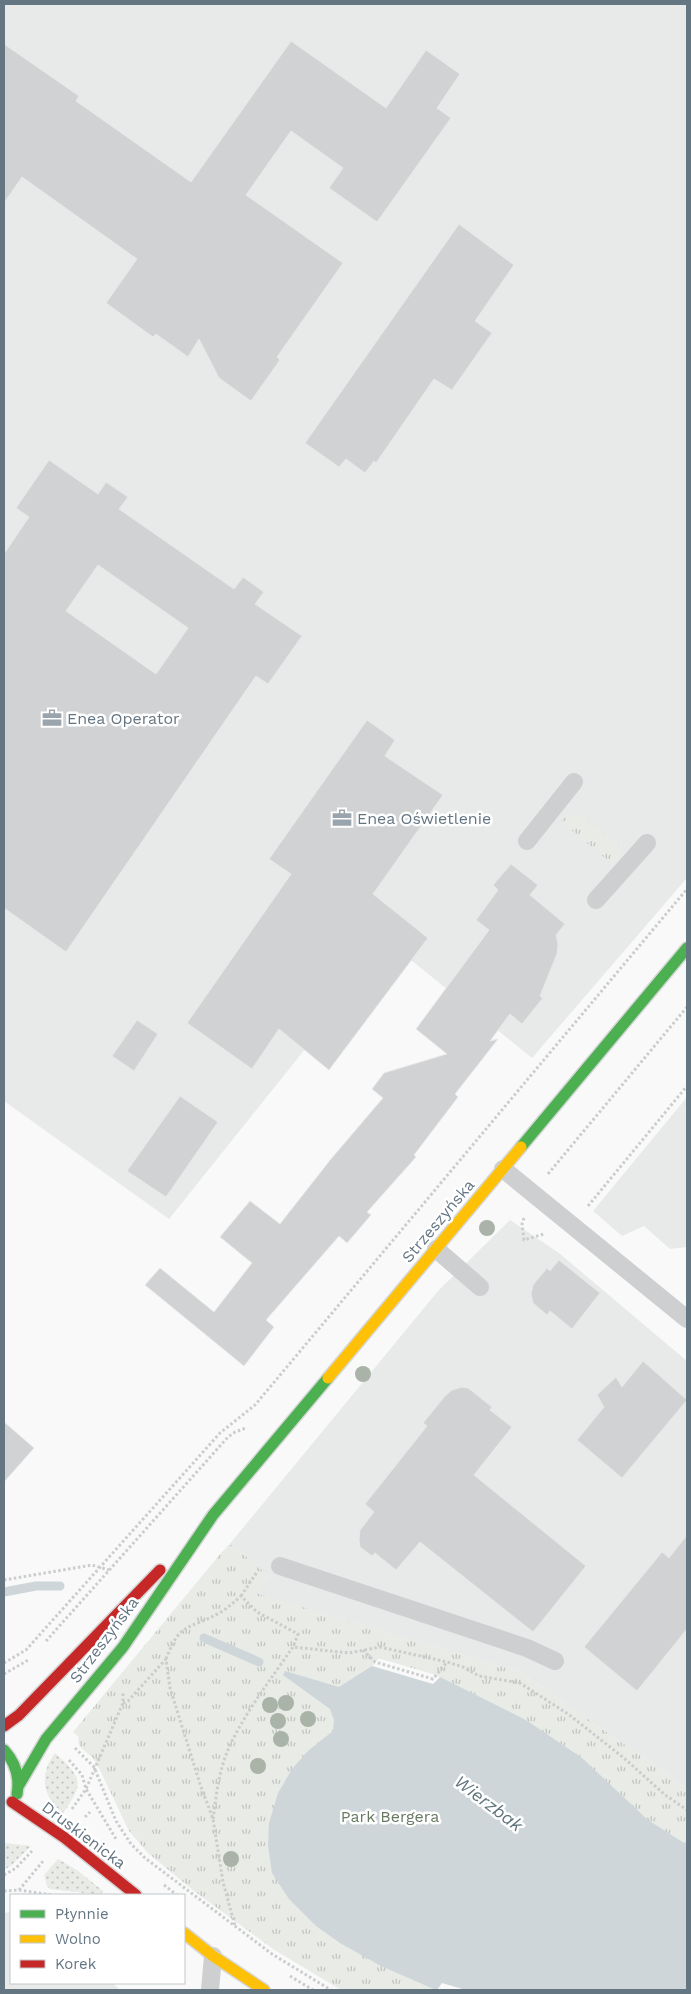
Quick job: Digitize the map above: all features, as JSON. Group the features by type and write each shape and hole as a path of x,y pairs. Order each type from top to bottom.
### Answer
{"street":[{"name":"Strzeszyńska","path":"4,1726 28,1706 213,1515 687,948"},
{"name":"Strzeszyńska","path":"9,1807 19,1784 46,1739 123,1646 213,1515"},
{"path":"4,1750 15,1764 19,1784"},
{"name":"Druskienicka","path":"9,1807 65,1838 135,1894"},
{"path":"185,1934 213,1956 264,1990"}],"lane":[{"path":"527,841 574,782"},
{"path":"596,900 647,842"},
{"path":"503,1169 687,1319"},
{"path":"436,1249 480,1287"},
{"path":"280,1566 527,1648 555,1661"},
{"path":"210,1990 213,1956"}],"path":[{"path":"4,1663 26,1650 220,1433 255,1405 687,889"},
{"path":"532,1193 687,1007"},
{"path":"572,1225 687,1086"},
{"path":"46,1642 235,1432 248,1427 286,1427"},
{"path":"4,1580 92,1565 109,1570"},
{"path":"66,1816 86,1789 123,1703 128,1701 166,1659 174,1638 180,1632 198,1621 218,1614 241,1596 257,1572"},
{"path":"213,1819 217,1788 226,1755 246,1717 293,1647 298,1634 257,1612 241,1596"},
{"path":"293,1647 349,1653 380,1647 447,1662 463,1667 479,1676 514,1681 526,1686 568,1714 624,1758 664,1794 687,1810"},
{"path":"363,1650 375,1662 432,1679 447,1662"},
{"path":"4,1674 33,1656"},
{"path":"166,1659 170,1688 213,1819 223,1882 236,1928"},
{"path":"55,1729 94,1767 121,1828 145,1858 272,1954 330,1990"},
{"path":"64,1755 82,1774 86,1789 118,1842"},
{"path":"101,1803 107,1800"},
{"path":"4,1875 16,1868 35,1848"},
{"path":"162,1883 176,1894"},
{"path":"19,1890 45,1894"}],"shaded area":[{"path":"4,4 687,4 687,878 532,1058 390,943 169,1219 4,1101"},
{"path":"687,1097 687,1247 670,1249 644,1226 622,1236 593,1211"},
{"path":"510,1220 559,1253 687,1361 687,1788 520,1672 254,1593 269,1576 228,1546 438,1291"},
{"path":"10,1912 10,1984 114,1984 120,1990 4,1990 4,1913"}],"green space":[{"path":"577,812 621,848 619,858 613,865 561,821"},
{"name":"Park Bergera","path":"232,1545 269,1576 255,1593 520,1672 687,1788 687,1990 341,1990 273,1949 194,1891 148,1853 129,1831 99,1768 93,1758 80,1747 79,1737 73,1732 221,1553 228,1546"},
{"path":"55,1753 71,1768 77,1781 75,1794 63,1813 51,1800 45,1785 47,1769"},
{"path":"4,1843 31,1846 12,1865 4,1870"},
{"path":"58,1859 77,1870 103,1891 102,1894 92,1894 50,1889 47,1886 44,1875"}],"water":[{"path":"380,1658 440,1677 526,1720 582,1758 648,1820 687,1845 687,1990 436,1990 381,1966 340,1943 316,1926 289,1899 272,1873 268,1846 269,1823 278,1793 292,1769 308,1751 333,1731 334,1720 330,1709 283,1675 285,1671 339,1687 372,1666"}],"pier":[{"path":"379,1658 440,1677 433,1684 372,1666"},
{"path":"442,1983 466,1990 437,1990"}],"building":[{"path":"291,41 386,108 426,50 460,74 437,108 451,118 377,222 329,188 343,168 291,131 246,195 343,263 277,357 280,360 251,401 219,378 199,339 188,357 156,334 153,337 106,303 137,259 22,177 4,203 4,44 79,96 76,101 191,182"},
{"path":"459,224 514,265 475,321 492,333 452,390 434,379 376,463 374,461 365,473 346,459 339,467 305,443"},
{"path":"49,460 98,494 106,482 128,497 119,509 234,589 243,577 264,592 255,604 302,636 268,684 256,676 66,952 4,908 4,554 29,517 16,508","holes":["98,565 188,628 156,674 66,611"]},
{"path":"367,720 395,740 385,756 443,795 373,894 428,938 329,1070 279,1029 252,1069 187,1023 291,874 269,859"},
{"path":"511,864 538,885 530,895 565,924 556,935 558,944 557,954 540,996 543,998 522,1024 510,1014 490,1041 498,1039 455,1094 458,1097 414,1155 416,1157 367,1212 371,1215 347,1243 339,1236 266,1320 274,1327 244,1366 145,1285 160,1268 214,1312 252,1263 220,1237 250,1201 280,1224 331,1159 383,1098 372,1089 384,1073 447,1054 416,1029 489,930 476,920 498,890 493,885"},
{"path":"137,1020 158,1034 134,1071 112,1056"},
{"path":"180,1096 218,1122 166,1197 127,1171"},
{"path":"559,1260 600,1293 572,1329 550,1311 547,1315 533,1303 531,1294 533,1285 547,1268 550,1271"},
{"path":"643,1361 687,1400 622,1478 577,1440 604,1407 597,1395 616,1377 622,1387"},
{"path":"462,1387 468,1388 492,1407 490,1410 512,1427 474,1475 586,1566 533,1632 420,1542 396,1570 375,1553 372,1556 360,1547 360,1530 374,1512 365,1504 427,1426 423,1423 445,1396 452,1390"},
{"path":"4,1422 34,1448 4,1482"},
{"path":"687,1535 687,1629 637,1691 584,1647 662,1552 669,1558"}],"waterway":[{"name":"Wierzbak","path":"4,1592 36,1586 60,1586"},
{"name":"Wierzbak","path":"204,1638 259,1662"}],"traffic: fast":[{"path":"521,1147 687,948"},
{"path":"19,1785 46,1739 123,1647 213,1515 328,1378"},
{"path":"4,1750 12,1760 16,1770 17,1794"}],"traffic: slow":[{"path":"328,1378 521,1147"},
{"path":"185,1934 213,1956 264,1990"}],"traffic: jam":[{"path":"4,1726 19,1715 160,1570"},
{"path":"12,1802 65,1838 135,1894"}],"place":[{"name":"Enea Operator","path":"52,718"},
{"name":"Enea Oświetlenie","path":"342,818"}]}
